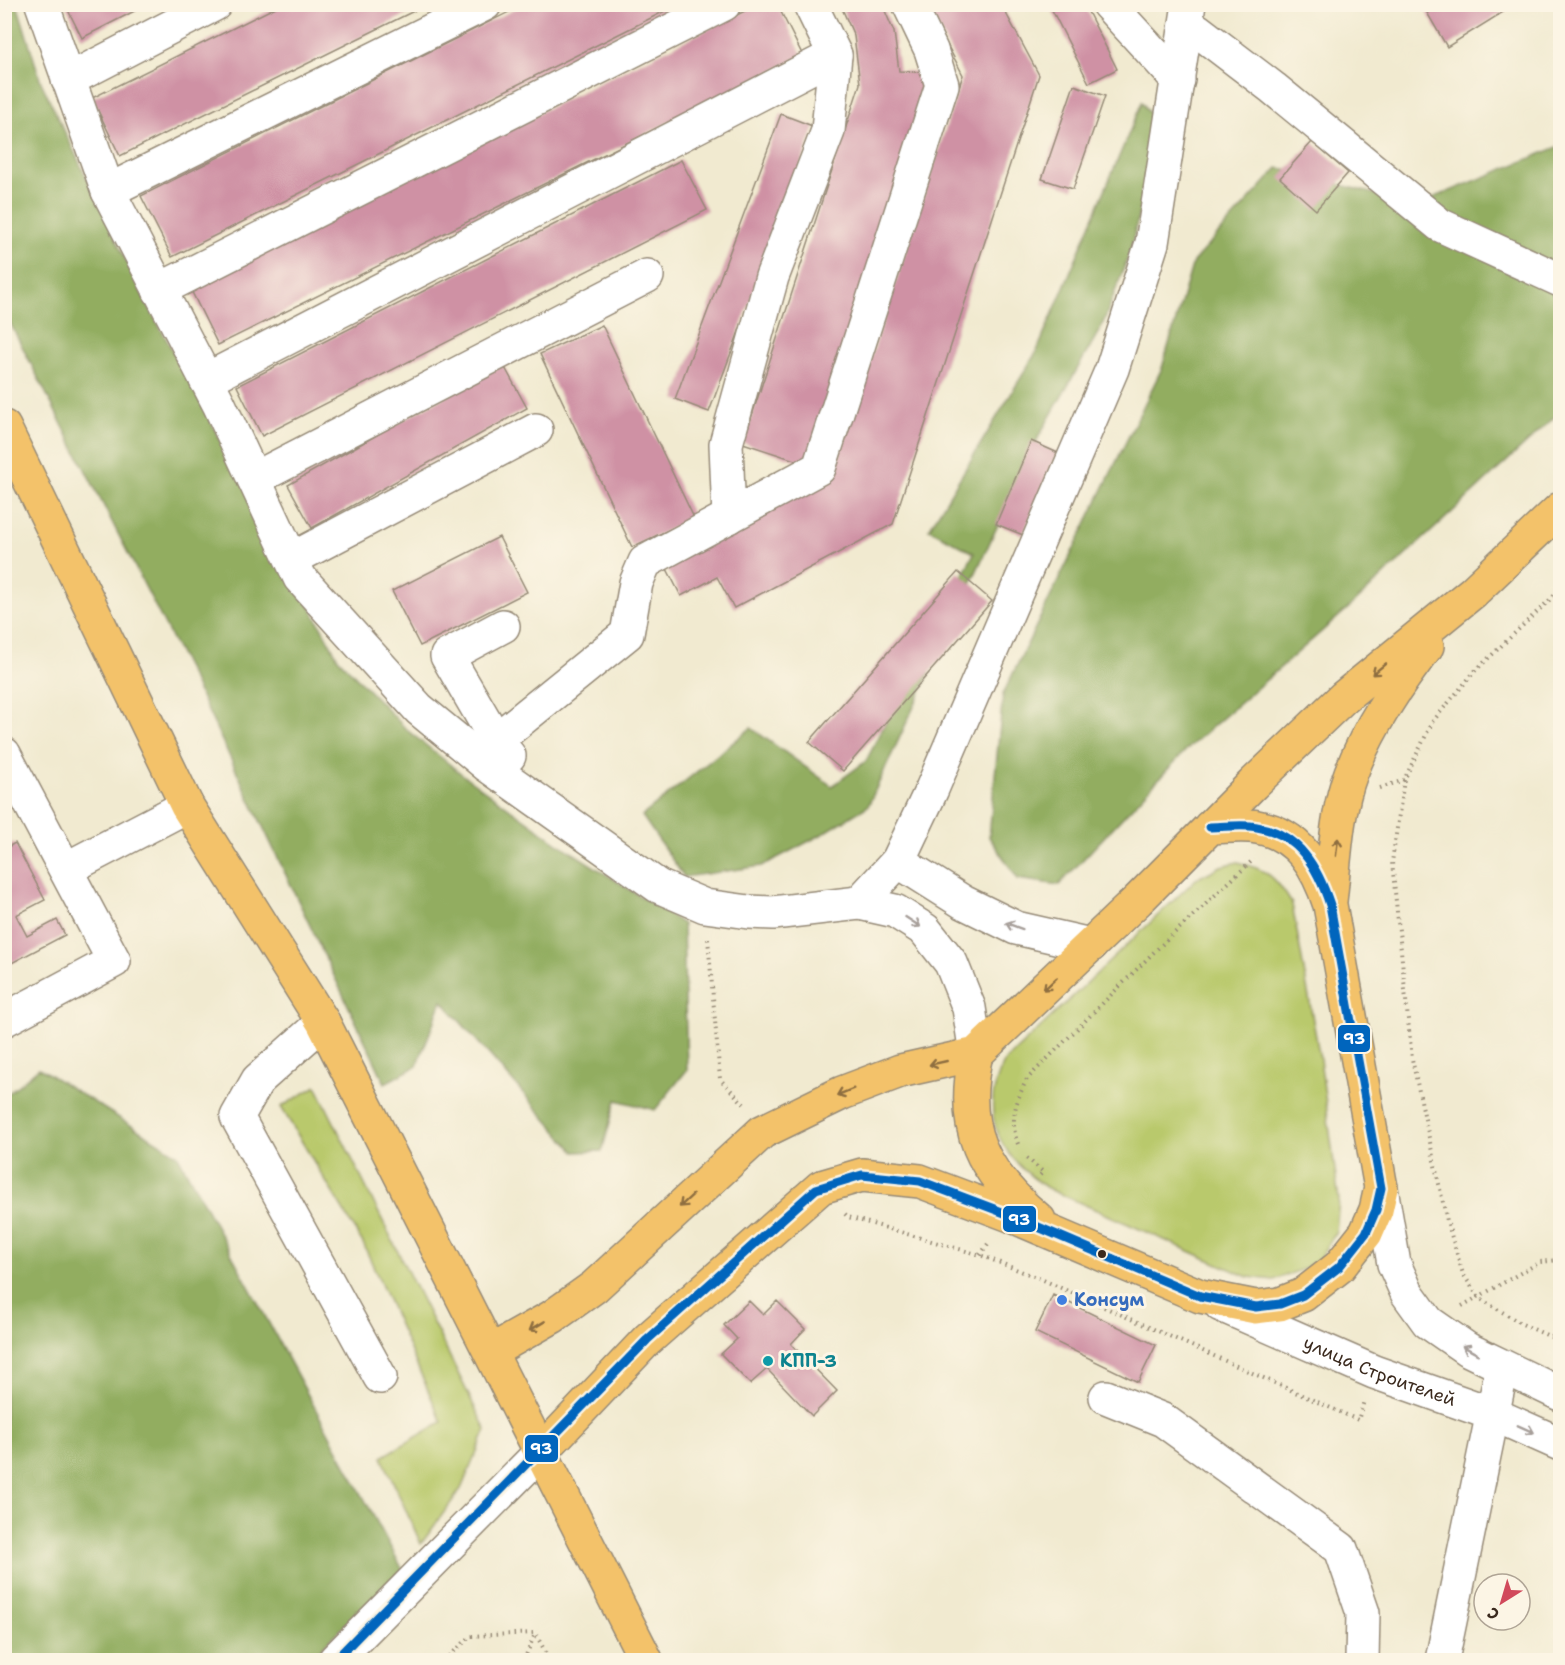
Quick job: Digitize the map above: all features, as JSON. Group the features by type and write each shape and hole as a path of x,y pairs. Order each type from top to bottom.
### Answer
{"main road":[{"path":"4,427 187,806 323,1022 646,1660"},
{"path":"490,1352 552,1317 594,1287 762,1132 842,1093 900,1071 976,1054 1138,900 1344,697 1473,592 1560,509"},
{"path":"1330,905 1344,799 1351,773 1391,693 1428,644 1473,592"},
{"path":"541,1452 648,1340 816,1189 862,1175 920,1181 1010,1215 1200,1296 1256,1307 1280,1304 1303,1295 1339,1267 1366,1233 1376,1210 1381,1188 1330,905 1321,877 1311,860 1280,835 1257,827 1210,827"},
{"path":"976,1054 969,1083 969,1113 979,1145 994,1175 1019,1203 1060,1237"}],"street":[{"path":"42,4 108,190 206,380 300,578 419,709 487,765 658,886 705,906 773,913 859,903 895,911 925,930 951,963 969,1008 976,1054"},
{"path":"69,80 215,4"},
{"path":"108,190 485,4"},
{"path":"159,290 724,4"},
{"path":"729,517 726,444 772,278 828,131 835,55 810,4"},
{"path":"496,740 627,634 636,583 645,562 819,468 942,86 931,50 909,4"},
{"path":"1108,4 1178,80"},
{"path":"859,903 898,861 932,789 1112,369 1152,243 1188,16"},
{"path":"1188,16 1197,30 1440,225 1560,280"},
{"path":"206,380 835,55"},
{"path":"254,479 647,276"},
{"path":"291,559 536,430"},
{"path":"503,626 447,656 496,740 560,817"},
{"path":"4,754 114,961 4,1020"},
{"path":"66,869 187,806"},
{"path":"898,861 963,902 1016,928 1091,945"},
{"path":"323,1022 258,1080 237,1117 380,1377"},
{"path":"1381,1188 1394,1264 1407,1293 1428,1322 1467,1349 1502,1368 1560,1394"},
{"name":"улица Строителей","path":"1200,1296 1374,1372 1493,1414 1560,1444"},
{"path":"1442,1660 1502,1368"},
{"path":"1106,1397 1163,1420 1341,1549 1363,1613 1362,1660"},
{"path":"335,1660 541,1452"}],"path":[{"path":"1560,590 1475,671 1433,721 1404,780 1392,862 1412,1059 1447,1221 1463,1274 1479,1298 1522,1324 1560,1341"},
{"path":"1344,799 1404,780"},
{"path":"1043,1172 1022,1154 1014,1132 1015,1104 1027,1079 1155,951 1280,835"},
{"path":"445,1660 471,1636 535,1633"},
{"path":"524,1660 535,1633"},
{"path":"535,1633 550,1660"}],"green space":[{"path":"17,4 41,82 142,294 338,658 407,730 463,775 559,844 683,924 687,1070 655,1110 616,1100 602,1151 575,1152 442,1001 417,1066 385,1083 195,684 5,313 4,5"},
{"path":"1142,102 1159,128 1130,252 1102,326 1039,436 868,806 819,836 762,866 684,877 642,816 751,728 832,786 866,761 974,553 929,529 1037,351"},
{"path":"1560,146 1560,412 1352,605 1187,749 1059,885 1018,879 989,837 1003,694 1162,368 1193,262 1278,168 1416,205"},
{"path":"1238,862 1257,868 1270,876 1281,887 1292,904 1320,1059 1339,1200 1336,1232 1320,1258 1306,1268 1274,1280 1248,1277 1049,1189 1018,1164 1006,1149 998,1134 994,1117 993,1100 1005,1061 1196,879 1221,866"},
{"path":"39,1068 177,1154 403,1570 309,1660 5,1660 4,1097"},
{"path":"316,1086 486,1430 461,1489 421,1544 382,1457 442,1422 363,1243 281,1107"}],"building":[{"path":"65,4 148,4 82,38"},
{"path":"282,4 428,4 120,156 92,98"},
{"path":"525,4 679,4 172,257 141,196"},
{"path":"759,4 777,4 803,56 218,345 189,286"},
{"path":"840,4 882,4 894,32 899,71 924,72 923,105 807,464 743,443 860,84 854,36"},
{"path":"926,4 1001,4 1039,75 893,524 734,608 717,577 681,596 664,563 834,472 963,75"},
{"path":"1049,4 1084,4 1117,69 1089,83"},
{"path":"1422,4 1516,4 1447,47"},
{"path":"1074,85 1105,96 1073,189 1042,179"},
{"path":"781,114 815,127 709,412 675,399"},
{"path":"1312,142 1348,173 1316,210 1280,178"},
{"path":"681,160 707,210 262,436 237,386"},
{"path":"602,325 694,518 632,547 540,354"},
{"path":"503,364 527,408 312,528 288,485"},
{"path":"1031,441 1058,453 1023,535 996,524"},
{"path":"499,537 527,592 420,646 392,591"},
{"path":"958,572 992,601 843,771 809,742"},
{"path":"15,843 45,900 16,915 27,936 57,920 65,935 4,967 4,849"},
{"path":"1053,1295 1156,1345 1138,1382 1035,1332"},
{"name":"КПП-3","path":"749,1301 763,1315 777,1301 805,1329 791,1344 837,1391 812,1416 767,1369 750,1384 721,1354 737,1339 724,1325"}],"transit line":[{"name":"93","path":"335,1660 647,1340 816,1189 862,1175 920,1181 1010,1215 1200,1296 1256,1307 1280,1304 1303,1295 1339,1267 1366,1233 1376,1210 1381,1188 1330,905 1313,866 1305,855 1284,837 1272,831 1251,826 1210,827"}],"place":[{"name":"Консум","path":"1062,1300"},
{"name":"КПП-3","path":"768,1361"}]}
